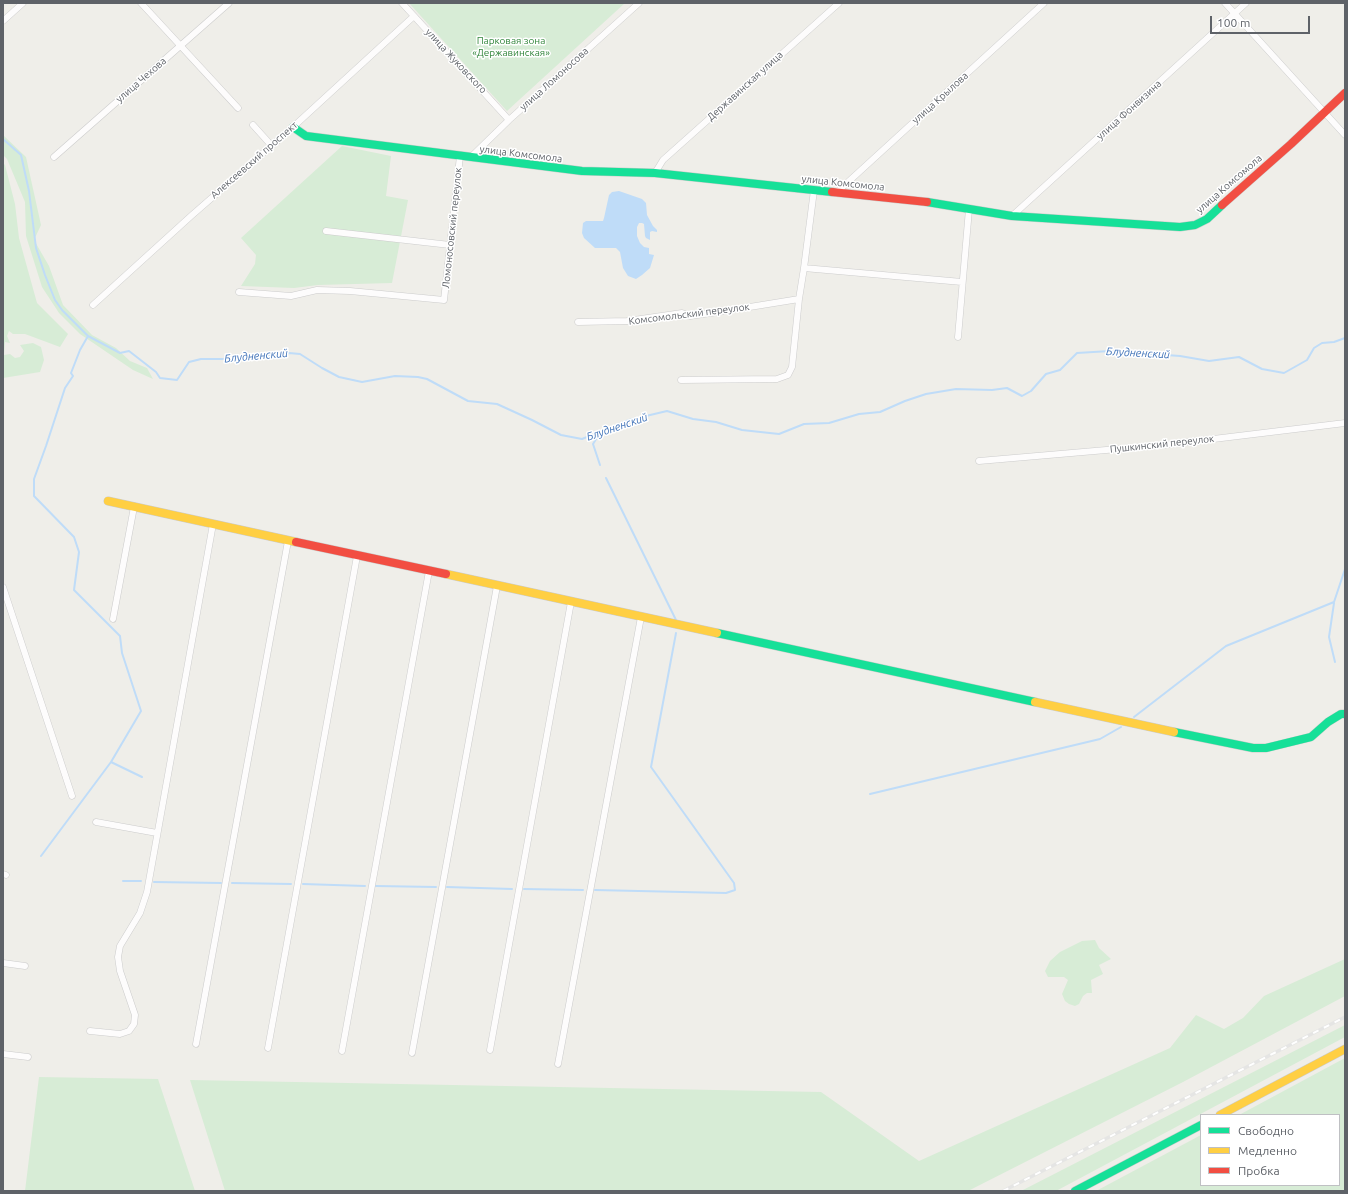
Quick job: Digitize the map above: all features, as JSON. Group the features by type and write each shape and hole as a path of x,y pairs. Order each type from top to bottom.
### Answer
{"street":[{"path":"3,21 23,3"},
{"path":"141,3 238,108"},
{"name":"улица Чехова","path":"54,156 229,3"},
{"name":"улица Жуковского","path":"402,3 509,120"},
{"name":"улица Ломоносова","path":"471,158 509,120 639,3"},
{"name":"Державинская улица","path":"655,173 662,160 839,3"},
{"name":"улица Крылова","path":"836,192 1044,3"},
{"path":"1225,3 1345,135"},
{"name":"улица Фонвизина","path":"1012,216 1246,3"},
{"name":"Алексеевский проспект","path":"93,305 414,16"},
{"name":"улица Комсомола","path":"292,127 306,136 582,171 655,173 931,202 1012,216 1180,227 1195,226 1206,219 1291,144 1345,93"},
{"path":"253,125 270,145"},
{"name":"Ломоносовский переулок","path":"239,292 291,296 317,290 350,291 444,300 460,156"},
{"path":"682,380 777,379 788,375 792,367 799,299 814,190"},
{"path":"958,337 969,209"},
{"path":"326,231 450,245"},
{"path":"804,268 962,282"},
{"name":"Комсомольский переулок","path":"578,322 627,321 682,313 690,316 799,299"},
{"name":"Пушкинский переулок","path":"979,461 1164,445 1345,423"},
{"path":"108,501 1214,741 1253,748 1266,748 1311,737 1328,722 1341,714 1345,714"},
{"path":"113,619 134,507"},
{"path":"90,1031 120,1034 129,1032 134,1024 134,1015 120,970 118,957 120,946 140,913 147,892 213,524"},
{"path":"196,1044 288,540"},
{"path":"268,1048 357,556"},
{"path":"342,1051 429,571"},
{"path":"412,1053 497,586"},
{"path":"3,587 72,796"},
{"path":"490,1050 571,602"},
{"path":"558,1064 641,617"},
{"path":"96,822 158,833"},
{"path":"3,963 25,966"},
{"path":"1222,1114 1345,1049"},
{"path":"3,1054 28,1056"},
{"path":"1075,1191 1200,1126"}],"green space":[{"name":"Парковая зона «Державинская»","path":"409,3 625,3 507,111"},
{"path":"3,135 26,157 41,225 34,240 49,266 63,305 92,335 116,348 130,361 147,368 153,379 133,370 80,334 59,313 42,287 26,236 25,202 7,159 3,155"},
{"path":"342,146 391,156 386,196 408,200 392,283 318,285 294,288 241,286 255,264 256,255 241,238"},
{"path":"3,163 5,165 15,204 19,238 37,303 68,334 60,347 25,334 13,334 9,331 7,336 10,343 5,342 4,355 10,354 15,358 20,357 24,351 20,345 33,343 41,347 44,360 40,372 3,378"},
{"path":"1095,940 1099,948 1111,959 1099,965 1103,974 1091,980 1092,993 1087,993 1083,996 1079,1004 1075,1006 1069,1004 1065,1001 1062,994 1068,980 1064,977 1048,977 1045,971 1050,961 1060,952 1082,941"},
{"path":"1345,959 1345,996 1183,1082 968,1191 225,1191 190,1080 821,1092 919,1161 1170,1048 1196,1015 1224,1029 1243,1018 1264,996"},
{"path":"1345,1025 1345,1037 1056,1191 1021,1191"},
{"path":"1345,1058 1345,1191 1096,1191 1200,1136 1200,1186 1340,1186 1340,1114 1241,1114"},
{"path":"39,1077 158,1079 195,1191 25,1191"}],"water":[{"path":"619,191 642,199 646,203 647,215 657,230 657,232 650,232 650,240 645,236 644,224 639,223 637,227 637,236 640,243 644,247 649,248 649,254 654,255 650,268 636,279 628,276 623,268 620,252 616,248 595,248 584,238 582,233 583,223 586,221 603,221 609,195 612,192"}],"waterway":[{"name":"Блудненский","path":"3,139 21,155 29,191 36,248 55,300 62,310 88,336 120,353 129,351 156,372 160,378 177,380 189,362 201,359 242,359 289,353 300,354 339,377 362,382 395,376 427,379 468,401 497,404 561,435 582,439 629,420 667,411 693,419 716,422 742,430 779,434 804,424 829,423 859,414 880,412 926,394 956,389 992,390 1007,388 1022,396 1031,391 1046,374 1060,370 1077,353 1110,351 1180,356 1209,361 1239,357 1262,369 1284,373 1307,360 1314,348 1322,343 1334,342 1345,338"},
{"path":"88,336 80,350 71,373 73,376 65,388 34,479 34,496 74,537 79,552 74,590 120,636 122,653 141,711 111,762 142,777"},
{"path":"600,465 593,444 601,431"},
{"path":"606,478 676,620"},
{"path":"1134,717 1226,646 1334,602 1345,569"},
{"path":"1334,603 1329,637 1335,662"},
{"path":"595,890 726,893 735,890 734,883 651,767 676,633"},
{"path":"870,794 1100,739 1121,727"},
{"path":"41,856 111,762"},
{"path":"123,881 141,881"},
{"path":"154,882 221,883"},
{"path":"232,883 291,884"},
{"path":"303,884 365,886"},
{"path":"376,886 436,887"},
{"path":"447,887 512,889"},
{"path":"524,889 583,890"}],"railway":[{"path":"1003,1191 1345,1017"}],"traffic: fast":[{"path":"293,127 306,136 582,171 655,173 832,192"},
{"path":"927,202 1012,216 1180,227 1195,225 1207,219 1222,205"},
{"path":"717,633 1035,702"},
{"path":"1174,732 1253,748 1266,748 1311,737 1328,722 1341,714 1345,714"},
{"path":"1075,1191 1200,1126"}],"traffic: slow":[{"path":"108,501 296,542"},
{"path":"446,574 717,633"},
{"path":"1035,702 1174,732"},
{"path":"1222,1114 1345,1049"}],"traffic: jam":[{"path":"1222,205 1291,144 1345,93"},
{"path":"832,192 927,202"},
{"path":"296,542 446,574"}]}
